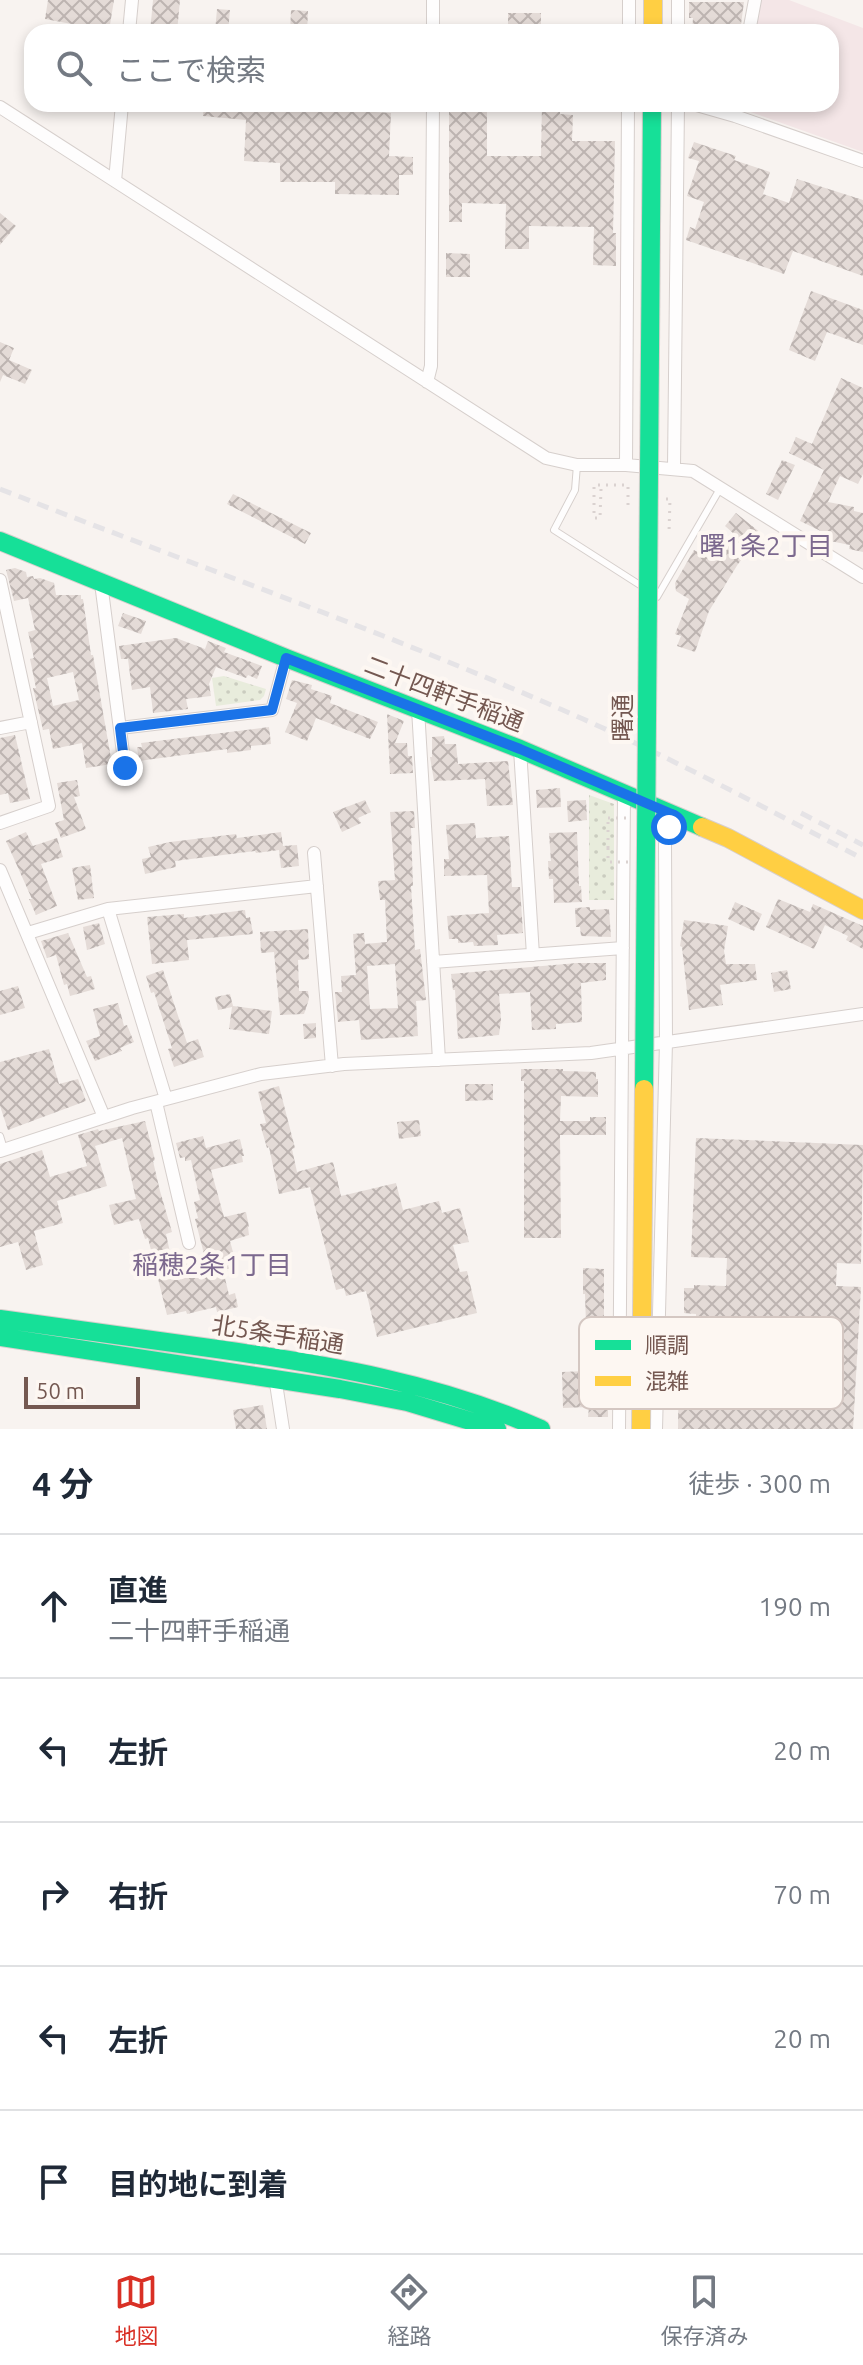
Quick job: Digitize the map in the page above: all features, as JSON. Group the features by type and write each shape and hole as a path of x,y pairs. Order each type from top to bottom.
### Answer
{"main road":[{"path":"653,0 653,24"},
{"name":"曙通","path":"642,1317 652,112"},
{"name":"二十四軒手稲通","path":"0,541 624,793 728,838 863,910"},
{"name":"北5条手稲通","path":"0,1319 270,1357 415,1384 514,1416 541,1429"},
{"name":"北5条手稲通","path":"0,1337 275,1377 407,1402 497,1429"},
{"name":"曙通","path":"641,1409 641,1429"}],"street":[{"path":"130,24 132,0"},
{"path":"433,0 433,24"},
{"path":"629,0 629,24"},
{"path":"678,0 678,24"},
{"path":"750,24 755,0"},
{"path":"0,107 546,458 577,465 626,465 693,471 863,577"},
{"path":"115,181 121,112"},
{"path":"427,382 431,366 433,112"},
{"path":"626,465 628,112"},
{"path":"674,468 678,112"},
{"path":"741,112 863,161"},
{"path":"0,580 5,628 31,722 49,806 0,823"},
{"path":"101,583 125,768"},
{"path":"120,728 272,710 286,658"},
{"path":"418,709 439,1060"},
{"path":"0,728 31,722"},
{"path":"520,749 533,955"},
{"path":"620,1317 624,793"},
{"path":"659,1317 666,1042 665,844 674,815"},
{"path":"314,853 332,1066"},
{"path":"0,870 104,1117"},
{"path":"28,933 108,909 317,886"},
{"path":"108,909 161,1100 189,1243"},
{"path":"433,962 623,948"},
{"path":"1,1145 261,1074 332,1066 591,1053 863,1014"},
{"path":"275,1377 283,1429"},
{"path":"619,1409 619,1429"},
{"path":"656,1429 657,1409"}],"lane":[{"path":"577,465 575,490 554,530 657,597 721,487"}],"path":[{"path":"601,489 600,518 594,518 594,485 628,485 628,510"},
{"path":"666,499 670,499 667,531 666,499"},
{"path":"628,818 608,818 608,862 634,862"},
{"path":"661,836 673,843"}],"shaded area":[{"path":"760,0 789,0 863,28 863,152 751,112 839,112 839,24 756,24"}],"green space":[{"path":"224,676 266,689 264,696 260,700 216,706 212,678"},
{"path":"589,795 614,804 614,900 589,900"}],"building":[{"path":"48,0 114,0 110,24 72,24 45,19"},
{"path":"153,0 180,0 178,24 151,24"},
{"path":"689,2 744,2 741,24 693,24 693,18 689,18"},
{"path":"217,9 230,10 229,24 216,24"},
{"path":"291,10 308,11 307,24 290,24"},
{"path":"508,13 541,13 541,24 508,24"},
{"path":"203,112 391,113 389,156 413,157 413,175 399,175 399,195 335,194 335,182 280,182 280,163 244,161 246,120 203,116"},
{"path":"449,112 487,112 487,156 541,156 542,112 573,115 572,141 615,141 613,233 616,233 616,266 593,265 594,227 529,226 529,249 505,249 506,204 462,203 462,222 449,222"},
{"path":"694,142 770,172 763,194 789,203 797,179 863,200 863,276 793,251 784,274 686,240 690,227 695,229 704,202 687,196 699,161 688,158"},
{"path":"0,213 16,226 0,245"},
{"path":"446,253 470,254 470,277 446,277"},
{"path":"811,291 863,310 863,345 827,332 815,361 789,350"},
{"path":"0,342 14,348 9,360 32,370 25,384 3,375 0,382"},
{"path":"841,378 863,388 863,474 858,484 840,476 828,502 854,507 854,511 863,513 863,552 849,549 850,545 830,541 831,536 800,521 824,470 789,453 796,437 812,444"},
{"path":"782,460 795,465 778,500 766,494"},
{"path":"233,494 311,533 305,544 227,504"},
{"path":"736,513 762,534 738,564 709,611 695,652 677,646 681,636 675,634 689,599 676,591 675,583 694,550 711,560 733,533 725,526"},
{"path":"15,568 26,572 27,577 54,583 56,595 81,595 112,764 86,768 82,743 53,749 49,729 43,730 33,688 36,688 30,659 34,658 28,632 35,630 28,598 14,601 6,570","holes":["73,672 79,700 53,706 47,678"]},
{"path":"123,613 146,621 141,634 118,626"},
{"path":"176,638 205,649 208,641 226,648 224,652 262,666 257,679 216,667 209,684 211,696 186,699 188,709 153,713 150,687 132,690 128,659 121,659 119,646"},
{"path":"292,680 312,685 311,689 332,696 330,703 378,722 370,739 316,718 307,741 285,732 297,703 286,699"},
{"path":"387,714 404,721 395,743 407,743 413,773 390,774"},
{"path":"269,727 271,744 251,746 251,750 227,753 227,749 139,761 137,747 142,747 141,743"},
{"path":"15,735 30,799 10,803 8,793 0,795 0,738"},
{"path":"444,736 445,744 456,744 458,764 508,761 513,805 487,806 485,779 434,781 430,757 432,737"},
{"path":"77,780 80,796 74,797 86,829 61,838 55,823 64,820 57,783"},
{"path":"560,788 561,807 537,808 536,790"},
{"path":"365,800 371,812 358,818 361,823 342,832 333,812"},
{"path":"586,800 587,820 568,822 567,801"},
{"path":"414,811 411,886 415,950 420,949 426,1000 416,1001 418,1036 361,1040 359,1020 338,1022 335,992 342,992 341,976 356,975 353,934 364,933 365,944 387,942 385,900 380,900 378,881 395,880 390,812","holes":["395,964 398,1008 370,1009 367,966"]},
{"path":"475,823 476,838 509,836 512,887 520,887 523,933 497,935 498,945 474,946 473,942 458,943 458,939 449,939 447,916 489,913 487,875 444,876 444,859 449,859 446,825"},
{"path":"26,832 33,846 57,838 63,857 41,864 57,906 36,915 6,841"},
{"path":"281,832 283,846 297,845 299,866 281,868 279,850 255,851 175,861 176,867 145,874 142,859 151,857 148,847 236,834 237,838"},
{"path":"577,832 582,902 554,903 553,879 549,879 549,833"},
{"path":"90,865 94,898 78,900 72,868"},
{"path":"778,899 810,912 813,904 863,926 863,949 846,940 848,936 825,925 814,949 766,927"},
{"path":"735,902 762,914 754,931 728,919"},
{"path":"590,907 590,910 609,909 611,937 581,936 580,927 576,927 575,908"},
{"path":"245,910 246,918 250,917 253,934 187,940 189,960 152,964 147,917 184,914 184,918"},
{"path":"684,920 728,926 724,951 726,964 755,964 757,980 720,985 723,1005 689,1010 680,946"},
{"path":"99,923 105,944 87,950 83,927"},
{"path":"308,929 309,959 298,960 299,991 308,991 309,999 304,1014 280,1015 274,952 261,953 260,932"},
{"path":"68,933 95,989 70,996 56,955 47,958 41,941"},
{"path":"606,963 606,980 581,983 582,1022 556,1024 556,1029 532,1030 530,992 499,994 499,1035 458,1039 451,974"},
{"path":"163,970 187,1043 198,1039 204,1057 174,1067 168,1049 172,1048 146,976"},
{"path":"787,970 791,989 774,992 771,973"},
{"path":"18,986 25,1008 0,1015 0,991"},
{"path":"230,994 233,1006 272,1011 269,1034 229,1029 232,1007 218,1010 215,997"},
{"path":"118,1003 124,1026 127,1025 134,1042 120,1048 122,1051 95,1061 86,1041 100,1036 93,1009"},
{"path":"316,1023 316,1038 304,1039 303,1024"},
{"path":"49,1049 59,1084 78,1079 86,1101 8,1130 0,1106 0,1062"},
{"path":"521,1069 596,1072 598,1079 598,1097 561,1096 560,1121 590,1121 590,1117 606,1117 606,1135 560,1135 561,1238 524,1238 524,1081 521,1081"},
{"path":"465,1084 493,1084 493,1100 465,1101"},
{"path":"279,1086 295,1148 292,1149 297,1172 333,1162 341,1196 396,1183 403,1210 439,1201 442,1213 460,1208 469,1242 453,1245 460,1272 467,1271 477,1313 377,1337 366,1291 346,1296 344,1288 336,1290 310,1187 279,1194 269,1147 260,1124 266,1123 258,1092"},
{"path":"419,1120 421,1136 399,1139 397,1122"},
{"path":"145,1121 172,1232 166,1234 173,1266 205,1258 195,1219 198,1218 194,1202 200,1200 191,1160 180,1158 176,1143 203,1136 206,1148 240,1139 243,1162 211,1170 224,1217 246,1212 249,1227 249,1235 230,1241 237,1267 223,1270 229,1295 235,1293 238,1307 217,1312 216,1307 167,1315 148,1238 145,1239 139,1219 114,1225 109,1205 136,1199 122,1138 95,1146 107,1186 57,1201 63,1223 34,1231 43,1265 26,1270 18,1242 0,1247 0,1164 42,1150 50,1177 87,1166 78,1135"},
{"path":"696,1138 863,1145 861,1264 837,1263 836,1286 861,1287 853,1429 678,1429 678,1409 843,1409 843,1317 724,1317 684,1313 684,1288 694,1288 694,1285 726,1286 727,1258 691,1257"},
{"path":"583,1268 604,1269 604,1317 586,1317"},
{"path":"579,1371 579,1407 563,1408 562,1372"},
{"path":"263,1405 267,1429 236,1429 233,1410"},
{"path":"589,1409 608,1409 608,1417 588,1417"}],"railway":[{"path":"0,489 379,634 529,695 669,759 863,859"},
{"path":"801,813 863,845"}],"traffic: fast":[{"path":"644,1089 652,112"},
{"path":"0,541 286,658 520,749 702,827"},
{"path":"0,1319 341,1369 462,1399 541,1429"},
{"path":"0,1337 340,1389 407,1402 497,1429"}],"traffic: slow":[{"path":"653,0 653,24"},
{"path":"702,827 863,910"},
{"path":"642,1317 644,1089"},
{"path":"641,1409 641,1429"}],"district":[{"name":"曙1条2丁目","path":"766,546"},
{"name":"稲穂2条1丁目","path":"212,1265"}],"route":[{"path":"125,768 120,728 272,710 286,658 520,749 674,815 669,827"}]}
